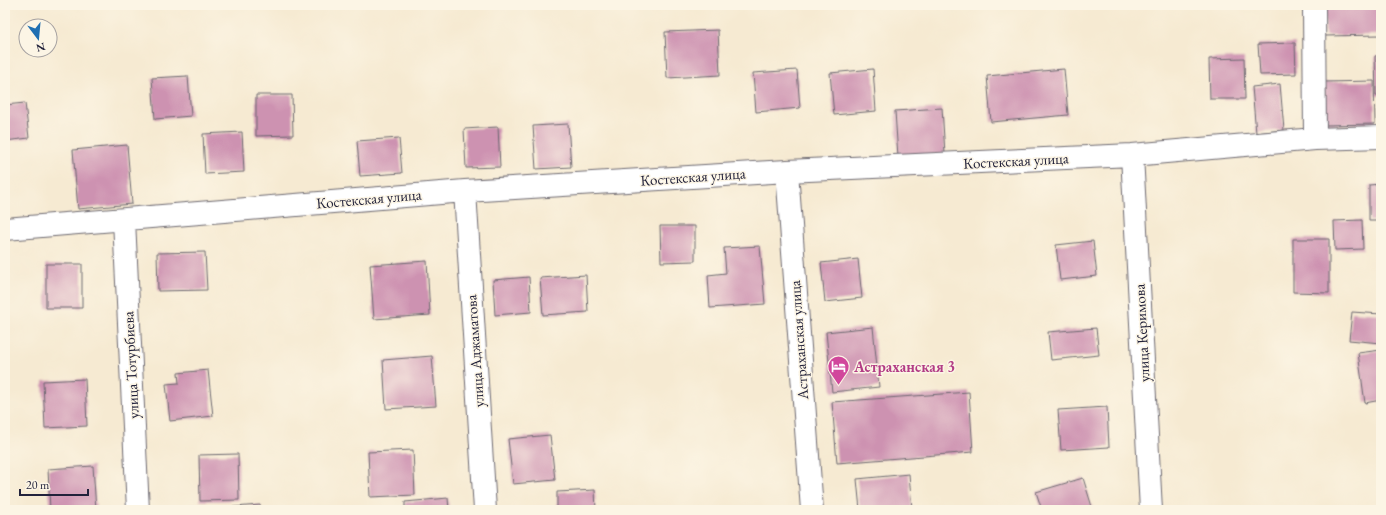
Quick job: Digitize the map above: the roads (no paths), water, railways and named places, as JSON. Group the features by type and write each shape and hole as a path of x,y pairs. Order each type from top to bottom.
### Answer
{"street":[{"path":"1314,5 1314,139"},
{"name":"Костекская улица","path":"5,228 124,220 465,191 787,171 1132,156 1314,139 1381,137"},
{"name":"улица Керимова","path":"1132,156 1152,510"},
{"name":"Астраханская улица","path":"787,171 812,510"},
{"name":"улица Аджаматова","path":"465,191 485,510"},
{"name":"улица Тотурбиева","path":"124,220 138,510"}],"place":[{"name":"Астраханская 3","path":"839,386"}]}
